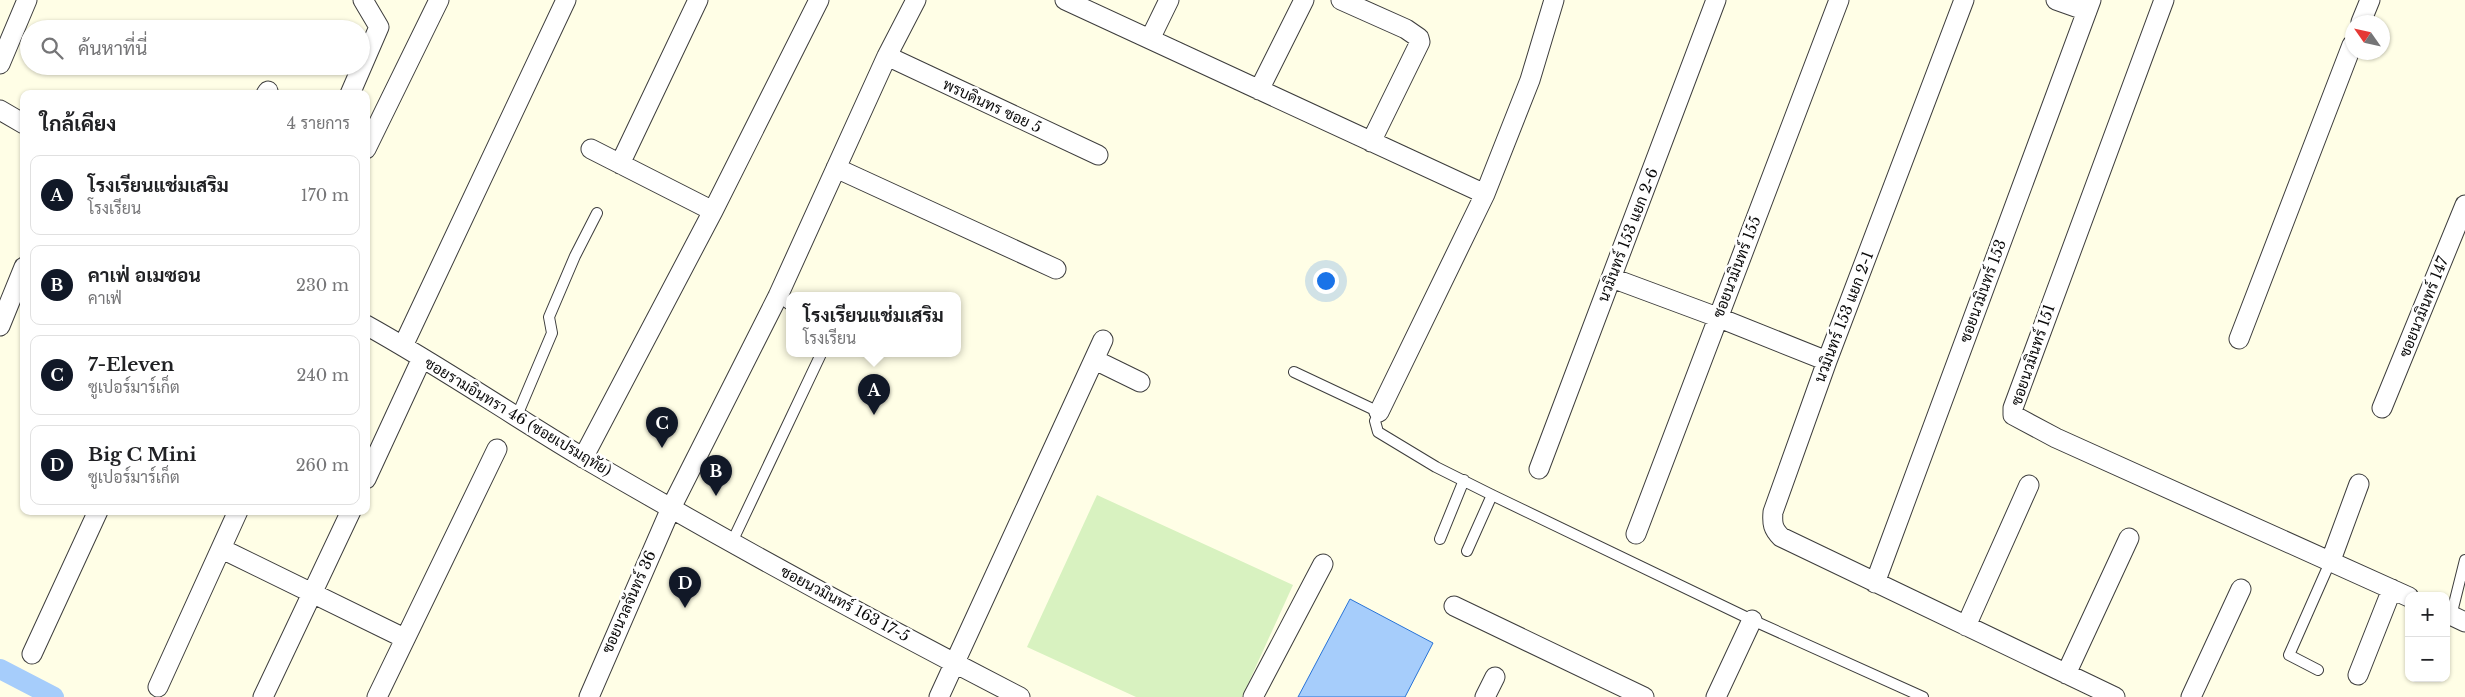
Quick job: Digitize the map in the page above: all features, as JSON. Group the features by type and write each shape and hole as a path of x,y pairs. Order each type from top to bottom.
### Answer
{"street":[{"path":"0,64 27,0"},
{"path":"364,0 379,27 370,48"},
{"path":"370,141 439,0"},
{"path":"403,346 566,0"},
{"path":"620,164 698,0"},
{"path":"583,458 713,211 819,0"},
{"name":"ซอยนวลจันทร์ 36","path":"787,292 836,168 887,56 916,0"},
{"path":"1065,0 1485,194"},
{"path":"1150,39 1169,0"},
{"path":"1259,90 1304,0"},
{"path":"1341,0 1406,29 1418,38 1420,42 1371,142"},
{"path":"1379,412 1485,194 1530,80 1554,0"},
{"name":"นวมินทร์ 153 แยก 2-6","path":"1539,469 1716,0"},
{"name":"ซอยนวมินทร์ 155","path":"1636,534 1839,0"},
{"name":"นวมินทร์ 153 แยก 2-1","path":"1875,583 1781,537 1774,530 1772,523 1773,512 1827,361 1964,0"},
{"path":"2056,0 2089,6"},
{"name":"ซอยนวมินทร์ 151","path":"2164,0 2051,302 2013,408 2013,415 2056,438 2405,594"},
{"path":"2364,15 2370,0"},
{"name":"ซอยนวมินทร์ 153","path":"1875,583 2089,6"},
{"name":"พรบดินทร ซอย 5","path":"887,56 1098,155"},
{"path":"2239,338 2346,60"},
{"path":"352,90 358,75"},
{"path":"0,110 20,122"},
{"path":"591,149 713,211"},
{"path":"836,168 1056,268"},
{"name":"ซอยนวมินทร์ 147","path":"2382,408 2465,205"},
{"path":"0,326 20,277"},
{"path":"1612,278 1827,361"},
{"name":"ซอยนวลจันทร์ 36","path":"588,697 671,508 784,300"},
{"name":"ซอยรามอินทรา 46 (ซอยเปรมฤทัย)","path":"370,327 403,346 516,418 671,508"},
{"path":"939,697 1103,340"},
{"path":"370,470 422,358"},
{"path":"1095,360 1140,382"},
{"path":"377,697 497,449"},
{"path":"2331,560 2359,484"},
{"path":"1966,626 2029,485"},
{"name":"ซอยนวมินทร์ 163 17-5","path":"671,508 954,663 1020,697"},
{"path":"32,654 96,515"},
{"path":"158,687 236,515"},
{"path":"263,697 313,595 349,515"},
{"path":"2066,674 2129,538"},
{"path":"222,549 404,638"},
{"path":"1254,697 1323,564"},
{"path":"1875,583 2115,697"},
{"path":"2191,697 2241,589"},
{"path":"2358,675 2392,589"},
{"path":"1454,606 1644,697"},
{"path":"1716,697 1752,620"},
{"path":"1485,697 1495,677"}],"lane":[{"path":"516,418 552,333 549,317 575,256 597,213"},
{"path":"732,542 820,357"},
{"path":"1294,372 1379,412 1375,427 1384,438 1492,495 1752,620 1923,697"},
{"path":"1440,539 1464,480"},
{"path":"1467,551 1492,495"},
{"path":"2318,670 2289,655 2331,560"},
{"path":"2454,617 2465,560"}],"green space":[{"path":"1097,495 1293,585 1242,697 1136,697 1027,647"}],"water":[{"path":"1350,599 1433,643 1405,697 1298,697"}],"waterway":[{"path":"0,669 54,697"}],"place":[{"name":"โรงเรียนแช่มเสริม","path":"874,415"},
{"name":"7-Eleven","path":"662,448"},
{"name":"คาเฟ่ อเมซอน","path":"716,496"},
{"name":"Big C Mini","path":"685,608"}]}
